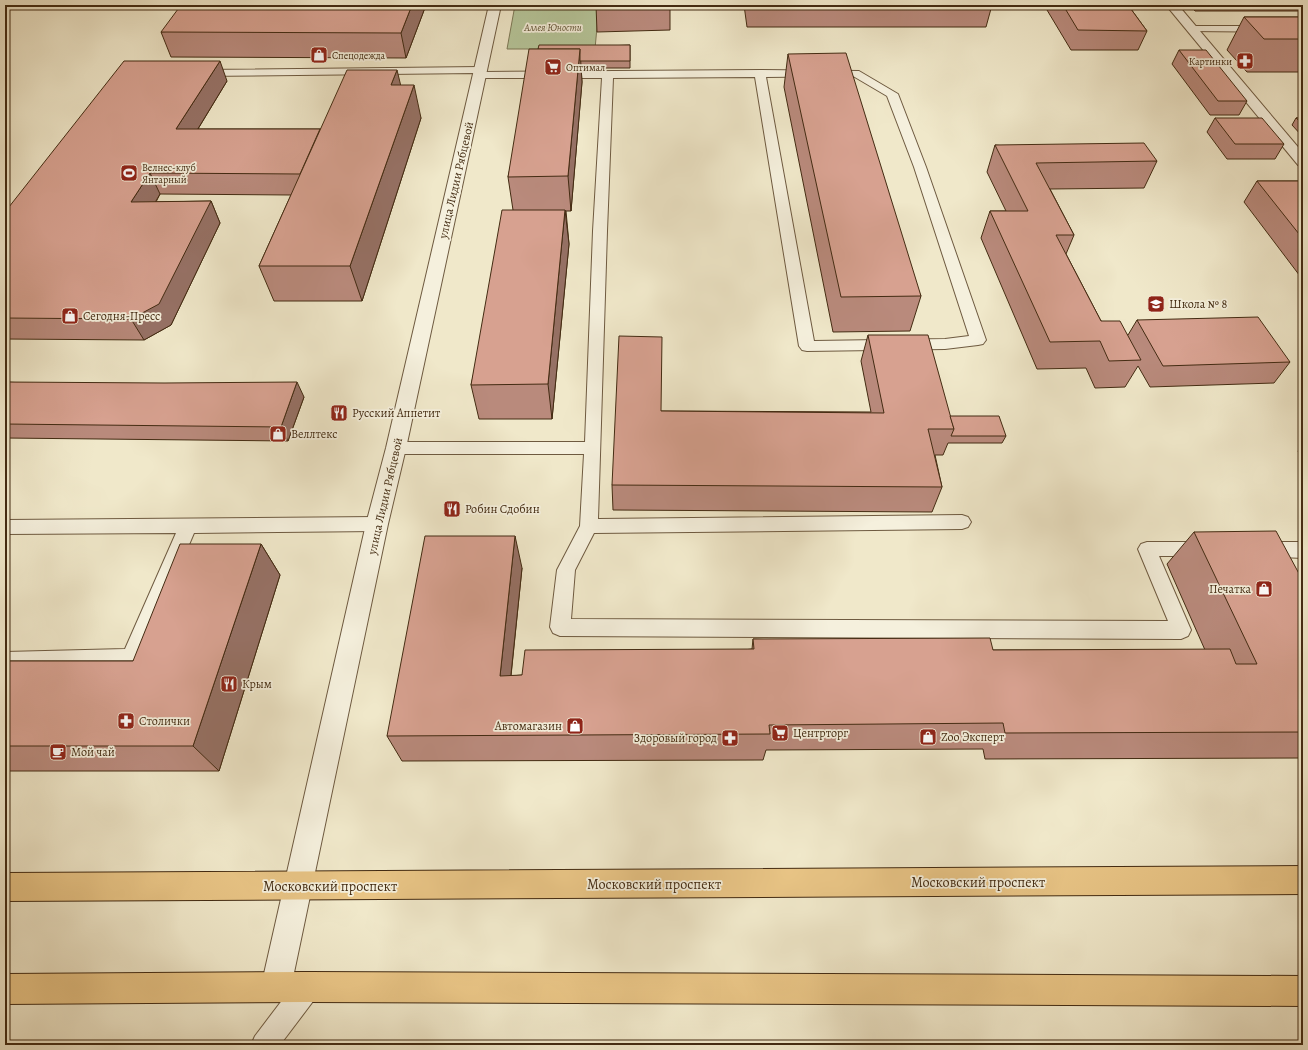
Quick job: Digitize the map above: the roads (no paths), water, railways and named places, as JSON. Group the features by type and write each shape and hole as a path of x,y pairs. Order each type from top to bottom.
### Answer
{"main road":[{"name":"Московский проспект","path":"5,887 1303,880"},
{"path":"5,989 308,987 1303,992"}],"street":[{"name":"улица Лидии Рябцевой","path":"276,987 377,524 396,448 495,5"},
{"path":"1172,5 1303,162"}],"lane":[{"path":"1192,29 1303,29"},
{"path":"185,73 480,72 608,74 760,73 855,73 892,94 920,167 978,340 945,344 807,346 760,73"},
{"path":"608,74 600,231 589,526 566,570 560,627 1181,630 1147,549 1303,550"},
{"path":"396,448 593,448"},
{"path":"589,526 962,522"},
{"path":"5,527 377,524"},
{"path":"5,661 130,658 188,525"},
{"path":"264,1045 308,987"}],"place":[{"name":"Спецодежда","path":"319,55"},
{"name":"Картинки","path":"1245,61"},
{"name":"Оптимал","path":"553,67"},
{"name":"Велнес-клуб Янтарный","path":"129,173"},
{"name":"Школа № 8","path":"1156,304"},
{"name":"Сегодня-Пресс","path":"70,316"},
{"name":"Русский Аппетит","path":"339,413"},
{"name":"Веллтекс","path":"278,434"},
{"name":"Робин Сдобин","path":"452,509"},
{"name":"Печатка","path":"1264,589"},
{"name":"Крым","path":"229,684"},
{"name":"Столички","path":"126,721"},
{"name":"Автомагазин","path":"575,726"},
{"name":"Центрторг","path":"780,733"},
{"name":"Zoo Эксперт","path":"928,737"},
{"name":"Здоровый город","path":"730,738"},
{"name":"Мой чай","path":"58,752"}],"park label":[{"name":"Аллея Юности","path":"553,27"}]}
